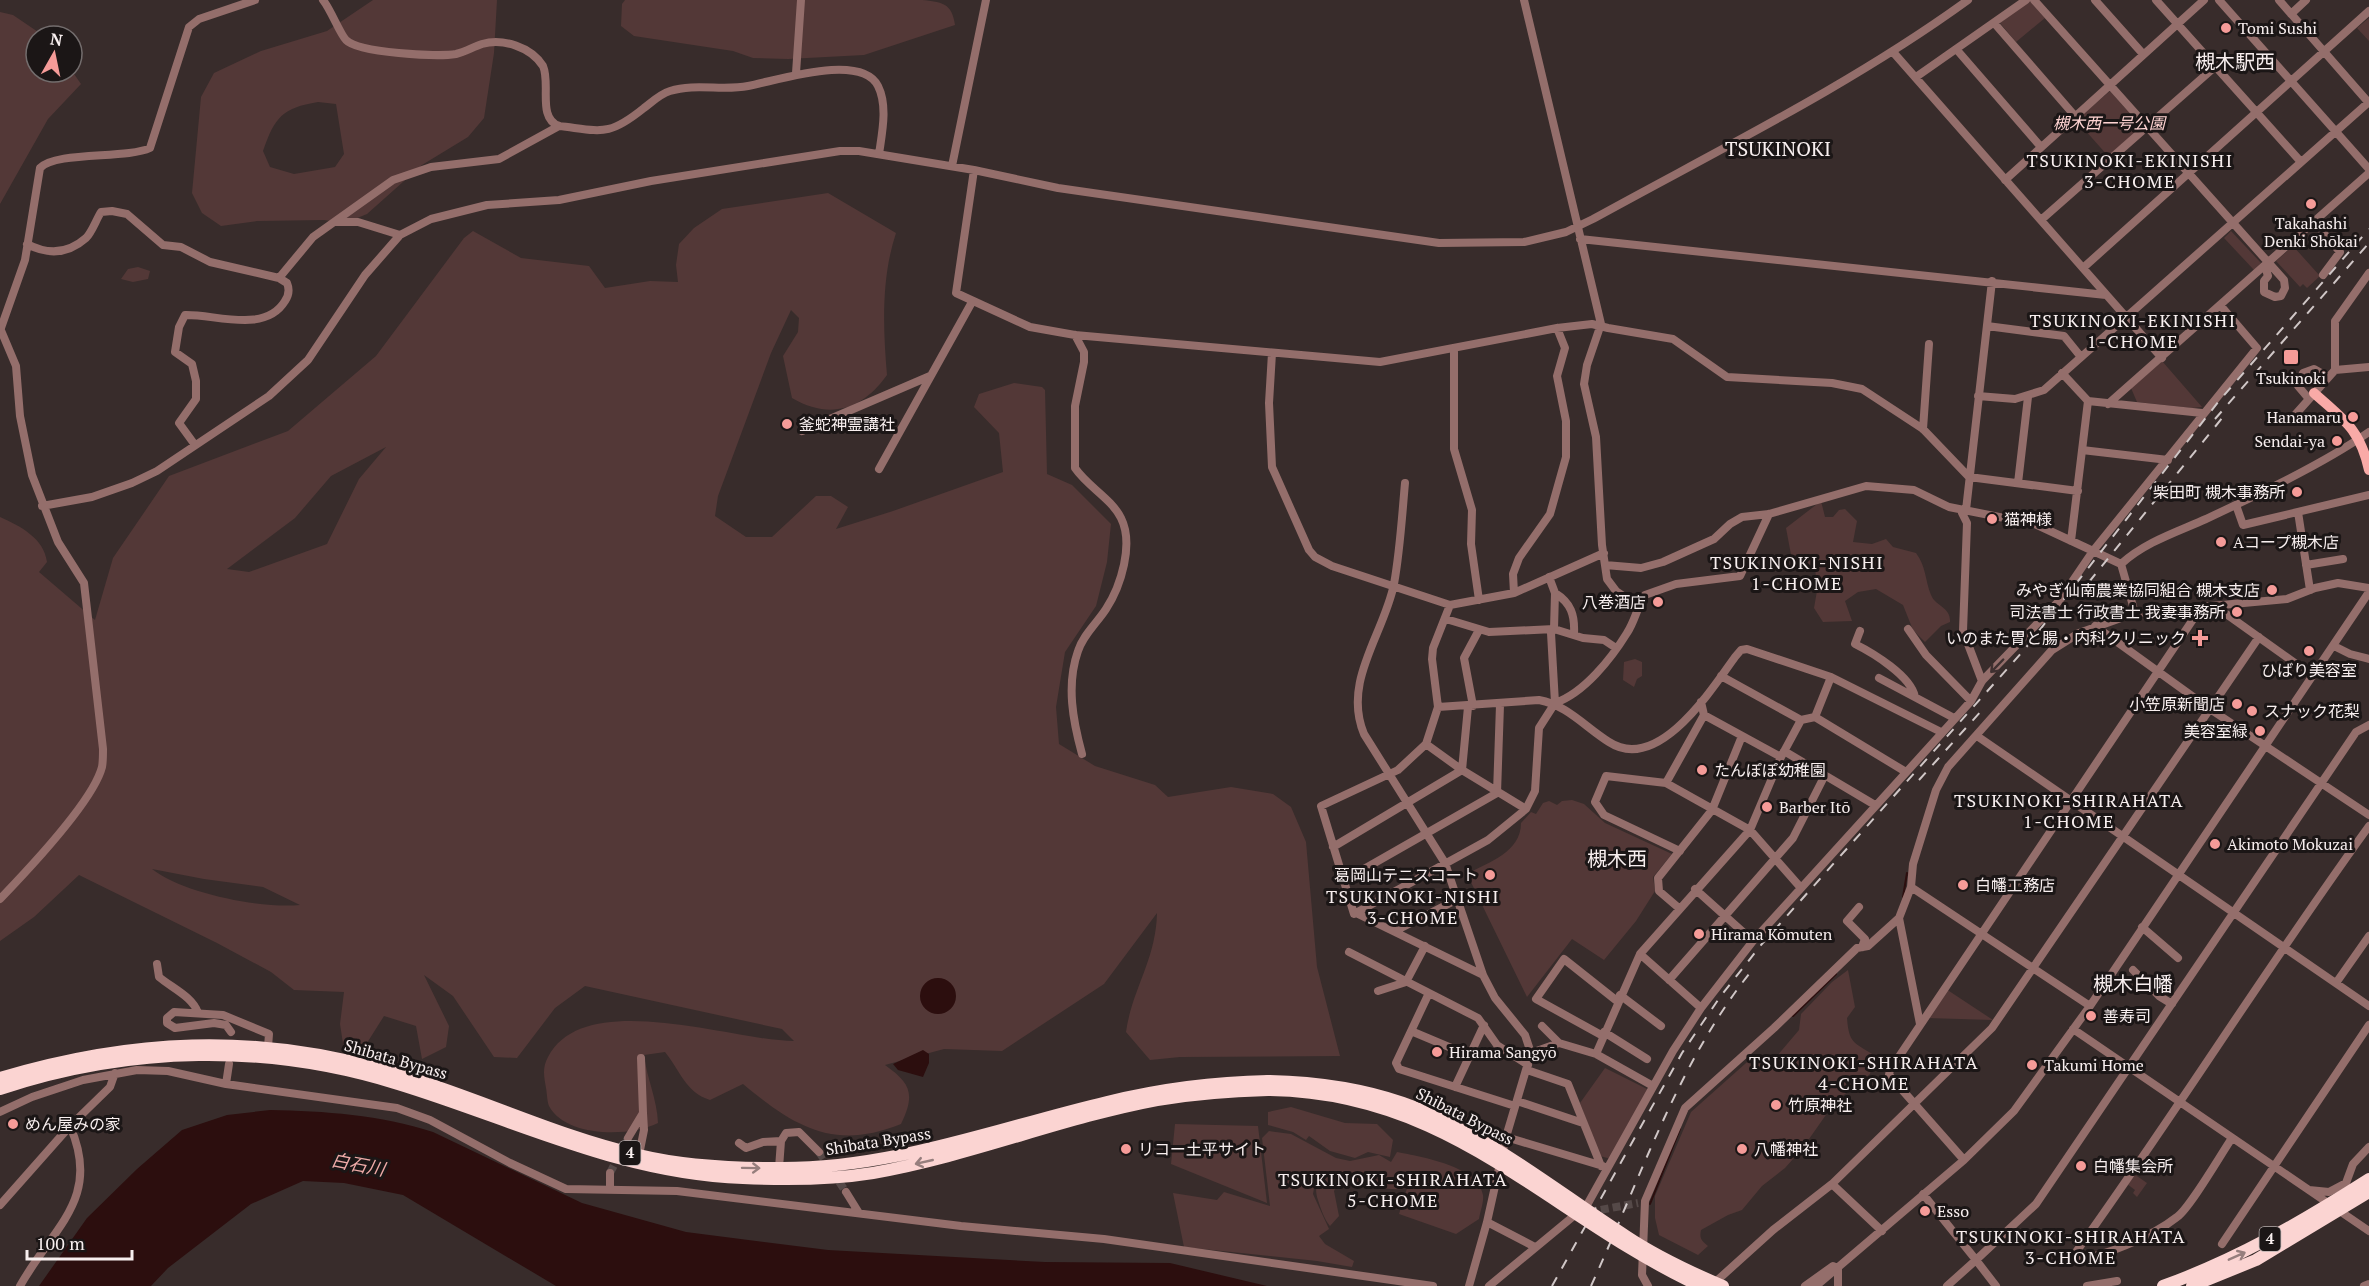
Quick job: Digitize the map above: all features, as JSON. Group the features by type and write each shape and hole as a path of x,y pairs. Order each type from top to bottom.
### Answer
{"highway":[{"name":"Shibata Bypass","path":"0,1078 75,1058 143,1048 219,1044 268,1047 344,1060 388,1071 574,1137 639,1155 692,1165 779,1168 825,1167 908,1154 1142,1094 1201,1085 1346,1088 1421,1110 1518,1163 1627,1237 1723,1286"},
{"name":"Shibata Bypass","path":"0,1089 84,1067 157,1056 224,1054 276,1058 348,1070 399,1084 531,1132 626,1162 687,1173 813,1179 869,1173 932,1160 1069,1121 1152,1101 1268,1085 1370,1103 1417,1119 1478,1149 1625,1246 1700,1286"},
{"name":"4","path":"2192,1286 2256,1260 2334,1208 2369,1179"},
{"name":"4","path":"2163,1286 2250,1250 2369,1192"}],"main road":[{"path":"2312,396 2346,422 2363,444 2369,470"}],"street":[{"path":"0,899 38,859 88,795 102,767 103,749 84,583 58,542 42,506 26,450 16,366 0,328 22,274 36,180 44,165 150,148 189,27 199,19 255,0"},
{"path":"323,0 335,16 346,40 357,45 386,51 447,55 493,42 513,44 526,50 543,66 548,115 553,124 559,126 610,130 623,125 663,94 672,90 738,88 796,73 848,71 866,74 873,79 879,89 883,105 879,154"},
{"path":"796,73 801,0"},
{"path":"952,166 986,0"},
{"path":"1524,0 1601,324 1587,365 1584,384 1596,437 1607,579 1616,591 1638,606"},
{"path":"42,506 92,497 132,483 157,471 269,396 308,360 365,275 400,235 431,219 487,205 531,203 592,195 651,182 840,150 952,166 1058,188 1439,243 1524,242 1577,227 1765,126 1893,52 1968,0"},
{"path":"1916,77 1995,24 2026,0"},
{"path":"2034,0 2267,265"},
{"path":"2095,0 2143,54"},
{"path":"2156,0 2217,65 2301,162"},
{"path":"2005,180 2204,0"},
{"path":"2219,0 2369,169"},
{"path":"1978,396 2015,399 2028,397 2044,390 2369,102 2279,0"},
{"path":"2291,14 2306,0"},
{"path":"2083,268 2369,11"},
{"path":"1995,24 2076,116"},
{"path":"1957,50 2041,147"},
{"path":"1893,52 2162,358"},
{"path":"2041,220 2217,65"},
{"path":"279,278 306,243 377,190 408,174 431,166 499,159 559,126"},
{"path":"974,170 956,293 1030,327 1075,335 1383,362 1557,328 1601,324 1608,328 1673,339 1727,377 1832,383 1858,388 1923,429 1969,477 2078,491"},
{"path":"2108,404 2369,173"},
{"path":"27,244 48,252 59,253 87,237 101,212 112,211 127,214 163,244 181,247 223,267 279,278 289,288 288,296 275,312 238,320 185,315 178,327 175,352 192,364 197,392 196,399 180,419 179,425 195,445"},
{"path":"333,222 358,222 400,235"},
{"path":"2314,222 2340,252 2323,274"},
{"path":"1580,239 1893,273 1992,281 2106,295"},
{"path":"2335,370 2336,321 2369,273"},
{"path":"1982,681 1963,631 1967,523 1962,513 1966,510 1992,281"},
{"path":"879,468 972,302"},
{"path":"1489,1286 1535,1247 1583,1213 1605,1166 1701,1008 1753,941 1971,701 1982,681 2059,601 2093,551 2169,460 2202,413 2257,348 2221,306"},
{"path":"1987,326 2064,336 2082,357"},
{"path":"1514,593 1513,574 1519,558 1550,513 1566,458 1566,421 1557,376 1565,348 1557,328"},
{"path":"1075,335 1084,352 1075,406 1075,468 1116,508 1122,520 1126,544 1115,593 1078,651 1071,684 1072,710 1082,754"},
{"path":"1923,429 1929,344"},
{"path":"1454,348 1454,450 1472,510 1471,544 1479,600"},
{"path":"1272,352 1269,403 1272,467 1309,550 1315,557 1332,566 1450,605 1514,593 1604,553"},
{"path":"2294,416 2335,370 2369,367"},
{"path":"2312,396 2298,386 2303,373 2314,369 2328,377"},
{"path":"2062,373 2088,401 2202,413"},
{"path":"802,430 930,376"},
{"path":"2018,483 2028,397"},
{"path":"2071,542 2088,401"},
{"path":"2121,564 2132,553 2168,534 2236,505 2369,432"},
{"path":"2082,450 2169,460"},
{"path":"1405,483 1393,586 1371,644 1357,697 1357,716 1364,734 1445,863 1483,975 1495,998 1525,1035 1531,1053 1506,1137 1487,1222 1469,1286"},
{"path":"1605,565 1641,568 1664,562 1714,538 1742,517 1768,514 1866,486 1914,490 1949,507 2035,524 2121,564 2135,613"},
{"path":"2236,505 2243,525 2369,495"},
{"path":"2298,512 2310,590"},
{"path":"1555,703 1570,698 1616,648 1628,631 1645,595 1659,588 1740,576 1768,514"},
{"path":"2306,565 2343,559"},
{"path":"1356,913 1488,840 1526,809 1535,791 1539,728 1555,703 1551,633 1554,629 1555,593 1549,577"},
{"path":"1816,1286 1964,1160 2014,1111 2090,1006 2334,646 2369,590 2338,583 2310,590 2295,598 2135,613 2095,626 2052,650 1948,767 1941,778 1912,864 1899,918 1920,1024"},
{"path":"1555,593 1566,600 1572,609 1574,634"},
{"path":"1450,605 1436,638 1432,659 1438,708 1426,744 1390,774 1321,806 1354,914 1483,975"},
{"path":"1964,1160 1912,1104 1889,1075 1892,1065 2202,606"},
{"path":"2215,606 2313,676"},
{"path":"1446,619 1479,630 1554,629 1604,640 1616,648"},
{"path":"2095,626 2156,672 2369,815"},
{"path":"1908,628 1926,655 1971,701"},
{"path":"1462,770 1471,706 1464,658 1479,630"},
{"path":"1860,631 1855,644 1886,662 1911,684 1915,697"},
{"path":"1711,1286 1773,1230 1832,1184 1992,1028 2259,638"},
{"path":"2334,646 2350,654 2369,659"},
{"path":"1438,708 1500,705 1539,700 1555,703 1611,744 1632,749 1666,739 1701,702 1741,651 1747,649 1831,677 1941,732"},
{"path":"1721,676 1801,720 1815,717 1906,772"},
{"path":"1815,717 1831,677"},
{"path":"1879,678 1954,718"},
{"path":"1666,783 1704,715 1701,702"},
{"path":"1497,793 1500,705"},
{"path":"1704,715 1742,736 1825,775 1875,805"},
{"path":"1596,1054 1640,954 1695,889 1750,830 1782,754 1801,720"},
{"path":"1947,1286 2036,1204 2356,732 2369,724"},
{"path":"1680,909 1659,891 1658,878 1712,810 1742,736"},
{"path":"1977,736 2236,912 2369,1006"},
{"path":"1426,744 1497,793 1526,809"},
{"path":"1333,847 1462,770"},
{"path":"1669,980 1793,838 1825,775"},
{"path":"1680,851 1604,815 1595,802 1606,776 1666,783 1750,830 1801,888"},
{"path":"1343,881 1497,793"},
{"path":"2232,1138 2178,1217 2130,1244 2080,1259 2071,1259 2180,1102 2283,946 2369,826"},
{"path":"1908,884 2033,970 2090,1006"},
{"path":"1695,889 1753,941"},
{"path":"1395,932 1458,899"},
{"path":"1859,907 1847,921 1865,939 1862,947"},
{"path":"1648,1286 1642,1275 1642,1202 1685,1108 1806,998 1857,948 1876,939 1899,918"},
{"path":"2142,927 2178,958"},
{"path":"2336,983 2369,936"},
{"path":"1378,991 1406,982 1425,946"},
{"path":"1349,952 1478,1018 1497,1045 1528,1067 1568,1084 1583,1123 1605,1166"},
{"path":"1640,954 1701,1008"},
{"path":"1647,1059 1536,999 1564,958 1661,1026"},
{"path":"157,964 159,977 196,1006 198,1013"},
{"path":"2133,970 2159,996 2172,1005"},
{"path":"1429,993 1396,1063 1399,1070 1583,1123"},
{"path":"231,1032 226,1025 222,1024 175,1028 167,1023 170,1014 174,1012 223,1015 269,1034 268,1047"},
{"path":"1455,1087 1484,1024"},
{"path":"2222,1244 2369,1025"},
{"path":"1542,1026 1559,1043 1596,1054 1653,1086"},
{"path":"2073,1029 2369,1231"},
{"path":"1412,1031 1468,1055"},
{"path":"1531,1053 1559,1043"},
{"path":"639,1155 644,1130 640,1058"},
{"path":"226,1084 229,1064"},
{"path":"0,1112 56,1088 115,1073 162,1070 226,1084 397,1108 440,1125 555,1185 578,1191 610,1189 676,1191 1104,1239 1433,1286"},
{"path":"0,1205 70,1126 110,1087 115,1073"},
{"path":"628,1138 643,1113"},
{"path":"20,1286 73,1206 80,1189 80,1157 70,1126"},
{"path":"779,1168 781,1141 786,1133 799,1132 819,1152"},
{"path":"1506,1137 1605,1166"},
{"path":"739,1143 746,1148 763,1142 781,1141"},
{"path":"2307,1190 2329,1192 2346,1183 2353,1164 2369,1147"},
{"path":"610,1173 610,1189"},
{"path":"1832,1184 1882,1231"},
{"path":"846,1192 859,1213"},
{"path":"1923,1194 1996,1286"},
{"path":"1487,1222 1535,1247"},
{"path":"1805,1286 1825,1269 1833,1266 1838,1286"},
{"path":"1827,1286 1835,1271"},
{"path":"2087,1286 2117,1281"},
{"path":"2364,1286 2369,1284"}],"green space":[{"path":"373,0 497,0 494,53 484,118 468,137 422,165 367,214 345,223 324,220 257,221 221,226 202,213 192,193 201,97 214,73 261,51 327,31","holes":["318,102 336,104 344,154 335,167 294,174 270,167 263,151 276,122 282,116 306,104"]},
{"path":"625,0 922,0 940,3 949,8 955,25 864,55 788,59 753,58 733,51 634,36 621,26 622,4"},
{"path":"2029,0 2045,18 2016,42 2000,23"},
{"path":"0,12 13,15 26,24 24,24 24,84 81,84 48,119 0,204"},
{"path":"2369,18 2369,41 2357,28"},
{"name":"槻木西一号公園","path":"2110,91 2142,127 2108,156 2076,120"},
{"path":"828,193 896,233 886,286 884,322 887,375 867,396 844,408 819,409 792,398 783,356 798,332 799,318 791,310 771,353 718,496 715,516 746,537 772,537 816,496 831,496 848,507 836,529 1003,472 999,433 974,407 979,394 1014,383 1042,387 1045,390 1047,474 1072,485 1111,524 1107,562 1096,606 1065,652 1056,707 1059,744 1095,766 1155,785 1168,797 1231,787 1273,794 1291,807 1306,842 1317,967 1340,1056 1180,1057 1150,1060 1126,1032 1133,1002 1153,945 1157,913 1104,984 1002,1051 944,1049 885,1065 900,1077 908,1090 908,1104 901,1124 877,1132 835,1135 798,1123 743,1084 710,1100 689,1086 665,1052 644,1055 658,1123 632,1131 600,1132 569,1124 557,1116 549,1106 544,1076 545,1065 548,1057 567,1036 593,1025 626,1021 662,1023 794,1041 782,1029 585,986 555,1008 517,1058 494,1057 453,996 424,975 449,1026 446,1047 422,1059 416,1026 384,1016 360,1054 344,1050 340,1024 344,992 294,990 271,972 217,943 79,875 34,917 0,941 0,517 23,529 36,540 47,562 39,572 95,620 113,558 169,476 288,431 376,356 464,238 473,231 521,258 589,266 605,288 650,281 678,282 676,265 679,244 694,228 722,209","holes":["386,447 359,479 327,544 249,572 227,569 295,518 331,476","152,869 263,887 300,905 284,906 223,898 182,885 165,878"]},
{"path":"2231,231 2261,263 2254,270 2224,238"},
{"path":"2293,246 2320,276 2307,288 2303,284 2300,287 2276,261"},
{"path":"138,267 150,271 148,279 133,282 121,279 128,269"},
{"path":"2162,361 2202,407 2137,402 2131,388"},
{"path":"1821,501 1825,517 1833,517 1839,510 1845,509 1857,521 1853,542 1872,544 1886,539 1893,547 1916,553 1924,568 1931,595 1946,610 1950,622 1941,626 1925,642 1913,630 1903,605 1876,589 1858,592 1845,601 1852,621 1823,622 1814,608 1818,585 1828,584 1827,577 1816,578 1815,566 1792,560 1786,528"},
{"path":"1635,659 1642,662 1642,676 1637,679 1634,687 1623,680 1624,662"},
{"path":"1572,800 1584,804 1605,823 1672,854 1653,877 1655,891 1636,921 1604,960 1572,939 1527,997 1467,874 1510,849 1520,833 1521,823 1531,812 1536,814 1543,803 1549,801 1557,805 1562,801"},
{"path":"1848,970 1855,1007 1847,1018 1849,1032 1853,1041 1874,1055 1870,1074 1835,1102 1802,1149 1785,1168 1762,1186 1742,1210 1701,1230 1700,1236 1708,1246 1698,1255 1659,1235 1655,1218 1655,1196 1691,1112 1755,1055 1771,1063 1799,1030 1801,1014 1832,982"},
{"path":"1946,989 1993,1020 1927,1018"},
{"path":"1605,1068 1649,1090 1611,1159 1600,1156 1580,1103"},
{"path":"1291,1107 1345,1123 1377,1124 1393,1140 1390,1157 1368,1152 1355,1158 1330,1151 1309,1136 1306,1140 1293,1132 1268,1125 1268,1112"},
{"path":"1175,1124 1258,1126 1267,1203 1171,1164"},
{"path":"1269,1131 1291,1134 1336,1158 1350,1161 1379,1155 1391,1162 1397,1152 1448,1164 1471,1177 1479,1185 1483,1198 1479,1219 1456,1234 1399,1214 1408,1185 1395,1183 1404,1186 1404,1189 1387,1189 1346,1184 1337,1185 1334,1191 1339,1216 1330,1226 1318,1200 1316,1188 1320,1180 1327,1176 1350,1174 1381,1180 1374,1176 1317,1171 1313,1194 1329,1229 1319,1236 1325,1244 1354,1261 1352,1267 1317,1261 1184,1247 1173,1193 1217,1200 1224,1192 1270,1206 1262,1138"},
{"path":"2134,1174 2147,1183 2137,1197 2133,1193 2135,1190 2127,1184"}],"water":[{"path":"938,978 951,983 956,996 951,1009 938,1014 925,1009 920,996 925,983"},
{"path":"923,1050 929,1054 929,1063 923,1077 898,1070 893,1064"},
{"name":"白石川","path":"270,1110 352,1115 413,1126 433,1132 582,1203 686,1232 828,1250 1045,1262 1170,1263 1267,1286 556,1286 403,1195 344,1183 303,1181 251,1204 168,1268 151,1286 39,1286 87,1218 137,1169 182,1130 227,1115"}],"waterway":[{"path":"1903,897 1907,873"},
{"path":"1793,1016 1836,974"},
{"path":"1650,1204 1680,1129"}],"tunnel":[{"path":"610,1173 628,1138"},
{"path":"819,1152 846,1192"},
{"path":"1589,1212 1638,1203"}],"railway":[{"path":"1552,1286 1682,1053 1720,997 1761,945 2024,650 2219,401 2369,229"},
{"path":"2215,419 2369,243"},
{"path":"2089,582 2223,417"},
{"path":"1919,780 1983,709"},
{"path":"1591,1286 1680,1085 1724,1009 1749,974"}],"place":[{"name":"Tomi Sushi","path":"2226,28"},
{"name":"Takahashi Denki Shōkai","path":"2311,204"},
{"name":"Tsukinoki","path":"2291,357"},
{"name":"Hanamaru","path":"2353,417"},
{"name":"釜蛇神霊講社","path":"787,424"},
{"name":"Sendai-ya","path":"2337,441"},
{"name":"柴田町 槻木事務所","path":"2297,492"},
{"name":"猫神様","path":"1992,519"},
{"name":"Aコープ槻木店","path":"2221,542"},
{"name":"みやぎ仙南農業協同組合 槻木支店","path":"2272,590"},
{"name":"八巻酒店","path":"1658,602"},
{"name":"司法書士 行政書士 我妻事務所","path":"2237,612"},
{"name":"いのまた胃と腸・内科クリニック","path":"2200,638"},
{"name":"ひばり美容室","path":"2309,651"},
{"name":"小笠原新聞店","path":"2237,704"},
{"name":"スナック花梨","path":"2252,711"},
{"name":"美容室緑","path":"2260,731"},
{"name":"たんぽぽ幼稚園","path":"1702,770"},
{"name":"Barber Itō","path":"1767,807"},
{"name":"Akimoto Mokuzai","path":"2215,844"},
{"name":"葛岡山テニスコート","path":"1490,875"},
{"name":"白幡工務店","path":"1963,885"},
{"name":"Hirama Kōmuten","path":"1699,934"},
{"name":"善寿司","path":"2091,1016"},
{"name":"Hirama Sangyō","path":"1437,1052"},
{"name":"Takumi Home","path":"2032,1065"},
{"name":"竹原神社","path":"1776,1105"},
{"name":"めん屋みの家","path":"13,1124"},
{"name":"リコー土平サイト","path":"1126,1149"},
{"name":"八幡神社","path":"1742,1149"},
{"name":"白幡集会所","path":"2081,1166"},
{"name":"Esso","path":"1925,1211"}],"district":[{"name":"槻木駅西","path":"2235,62"},
{"name":"TSUKINOKI","path":"1778,149"},
{"name":"TSUKINOKI-EKINISHI 3-CHOME","path":"2130,171"},
{"name":"TSUKINOKI-EKINISHI 1-CHOME","path":"2133,331"},
{"name":"TSUKINOKI-NISHI 1-CHOME","path":"1797,573"},
{"name":"TSUKINOKI-SHIRAHATA 1-CHOME","path":"2069,811"},
{"name":"槻木西","path":"1617,859"},
{"name":"TSUKINOKI-NISHI 3-CHOME","path":"1413,907"},
{"name":"槻木白幡","path":"2133,984"},
{"name":"TSUKINOKI-SHIRAHATA 4-CHOME","path":"1864,1073"},
{"name":"TSUKINOKI-SHIRAHATA 5-CHOME","path":"1393,1190"},
{"name":"TSUKINOKI-SHIRAHATA 3-CHOME","path":"2071,1247"}]}
